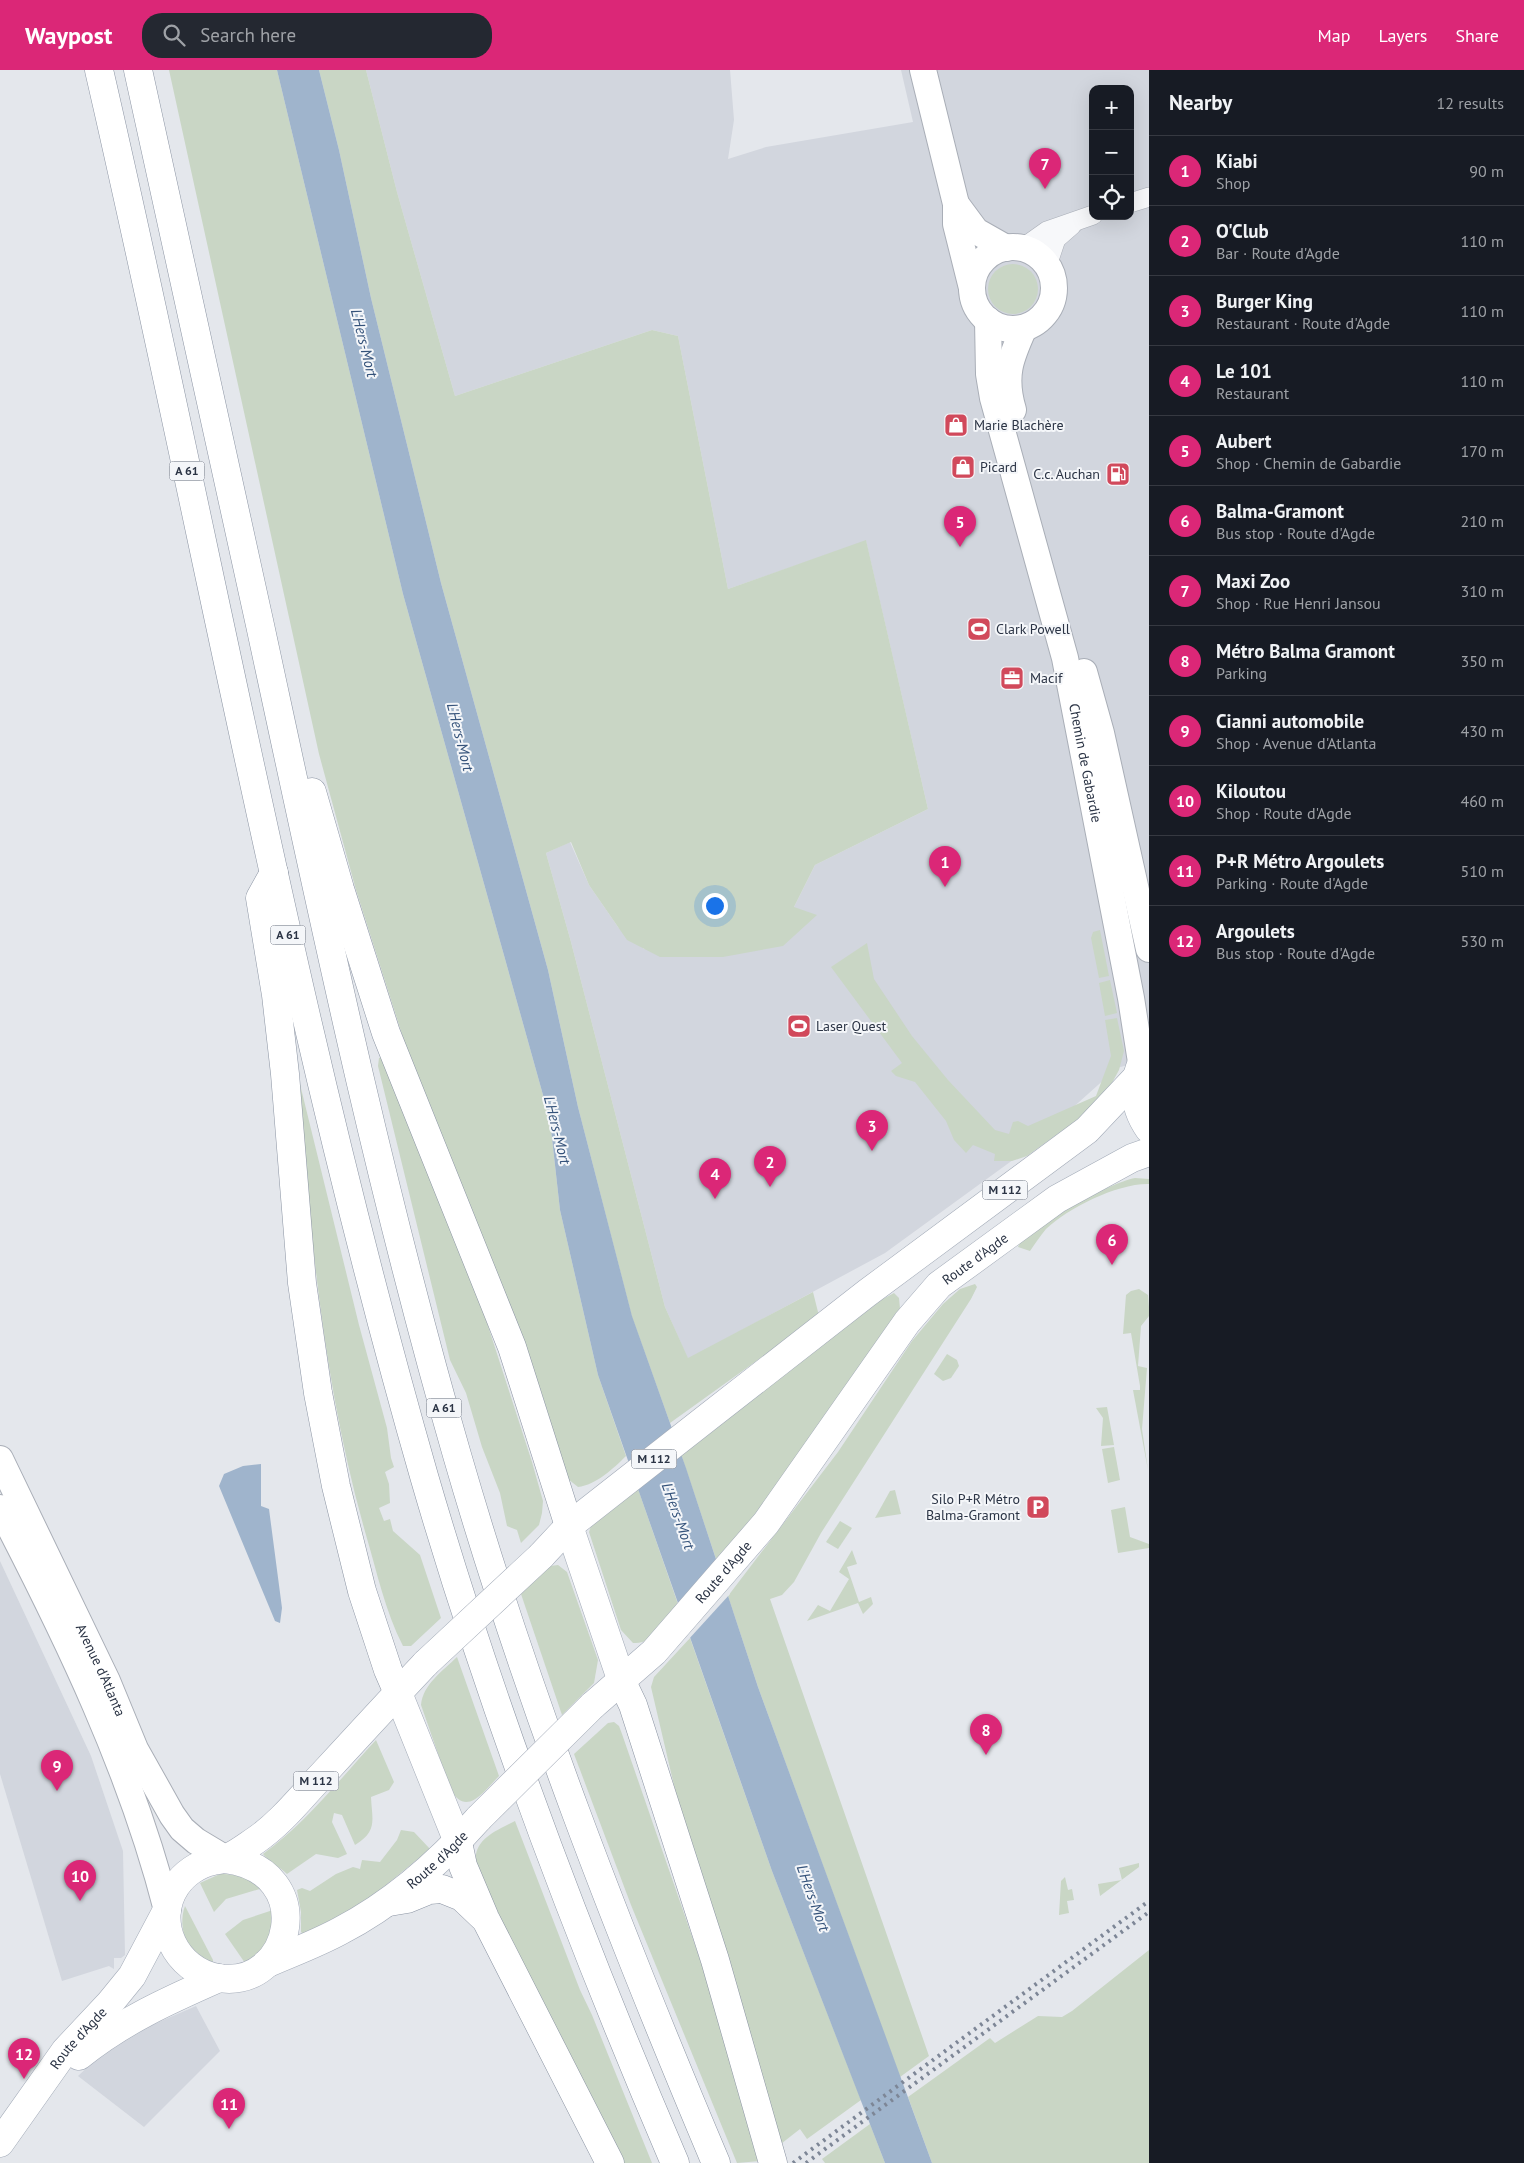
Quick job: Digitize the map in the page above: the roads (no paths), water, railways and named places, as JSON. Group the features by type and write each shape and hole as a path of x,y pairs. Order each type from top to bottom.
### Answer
{"main road":[{"name":"A 61","path":"99,70 274,872 330,1116 370,1278 419,1460 485,1673 537,1819 598,1977 675,2163"},
{"name":"A 61","path":"138,70 358,1070 401,1246 457,1456 520,1660 569,1798 624,1941 716,2163"},
{"path":"260,626 386,1033 512,1347 612,1656 636,1714 712,1950 773,2163"},
{"path":"274,872 260,898 276,994 286,1074 302,1283 318,1393 336,1486 362,1591 388,1670 458,1842 463,1866 485,1918 610,2163"},
{"path":"1142,1063 1137,1106 1149,1129"},
{"name":"M 112","path":"226,1859 273,1828 426,1663 541,1556 569,1526 867,1293 1087,1130 1142,1063"},
{"name":"Route d'Agde","path":"265,1965 339,1932 388,1902 442,1858 479,1818 592,1706 622,1682 654,1652 766,1522 908,1322 939,1285 1057,1199 1132,1158 1149,1152"},
{"path":"226,1859 241,1861 261,1870 276,1886 283,1898 286,1928 282,1942 265,1965 241,1977 218,1978 193,1969 175,1950 166,1924 167,1910 172,1893 184,1877 196,1867 211,1861 226,1859"},
{"path":"388,1902 407,1900 428,1890 442,1889 462,1897 485,1918"},
{"name":"Route d'Agde","path":"0,2144 65,2051 132,1976 167,1910"},
{"name":"Route d'Agde","path":"38,2090 103,2036 125,2022 218,1978"}],"street":[{"path":"923,70 956,204 956,224 976,306 988,320 999,326 1011,329 1024,328 1036,322 1045,313 1052,300 1054,287 1047,266 1040,258 976,231 956,204"},
{"path":"1134,202 1149,197"},
{"path":"972,288 974,277 982,262 995,252 1014,248 1047,231 1088,216"},
{"path":"1047,266 1056,239 1062,232 1088,216"},
{"name":"Chemin de Gabardie","path":"988,320 989,374 993,398 1065,658 1142,1063"},
{"name":"Chemin de Gabardie","path":"1024,328 1008,368 1008,393 1101,733 1149,949"},
{"name":"Avenue d'Atlanta","path":"0,1459 121,1712 134,1749 182,1829 196,1841 226,1859"},
{"name":"Avenue d'Atlanta","path":"0,1508 33,1571 113,1745 154,1860 167,1910"}],"water":[{"name":"L'Hers-Mort","path":"277,70 319,70 339,150 371,298 441,583 548,970 578,1107 632,1316 686,1468 758,1687 932,2163 885,2163 772,1871 598,1375 560,1210 550,1120 403,594"},
{"path":"261,1464 261,1506 269,1509 282,1608 280,1623 275,1621 219,1486 224,1474 243,1466"}],"railway":[{"path":"793,2163 1149,1901"},
{"path":"806,2163 1149,1912"}],"place":[{"name":"Maxi Zoo","path":"1045,189"},
{"name":"Marie Blachère","path":"956,425"},
{"name":"Picard","path":"963,467"},
{"name":"C.c. Auchan","path":"1118,474"},
{"name":"Aubert","path":"960,547"},
{"name":"Clark Powell","path":"979,629"},
{"name":"Macif","path":"1012,678"},
{"name":"Kiabi","path":"945,887"},
{"name":"Laser Quest","path":"799,1026"},
{"name":"Burger King","path":"872,1151"},
{"name":"O'Club","path":"770,1187"},
{"name":"Le 101","path":"715,1199"},
{"name":"Balma-Gramont","path":"1112,1265"},
{"name":"Silo P+R Métro Balma-Gramont","path":"1038,1507"},
{"name":"Métro Balma Gramont","path":"986,1755"},
{"name":"Cianni automobile","path":"57,1791"},
{"name":"Kiloutou","path":"80,1901"},
{"name":"Argoulets","path":"24,2079"},
{"name":"P+R Métro Argoulets","path":"229,2129"}]}
